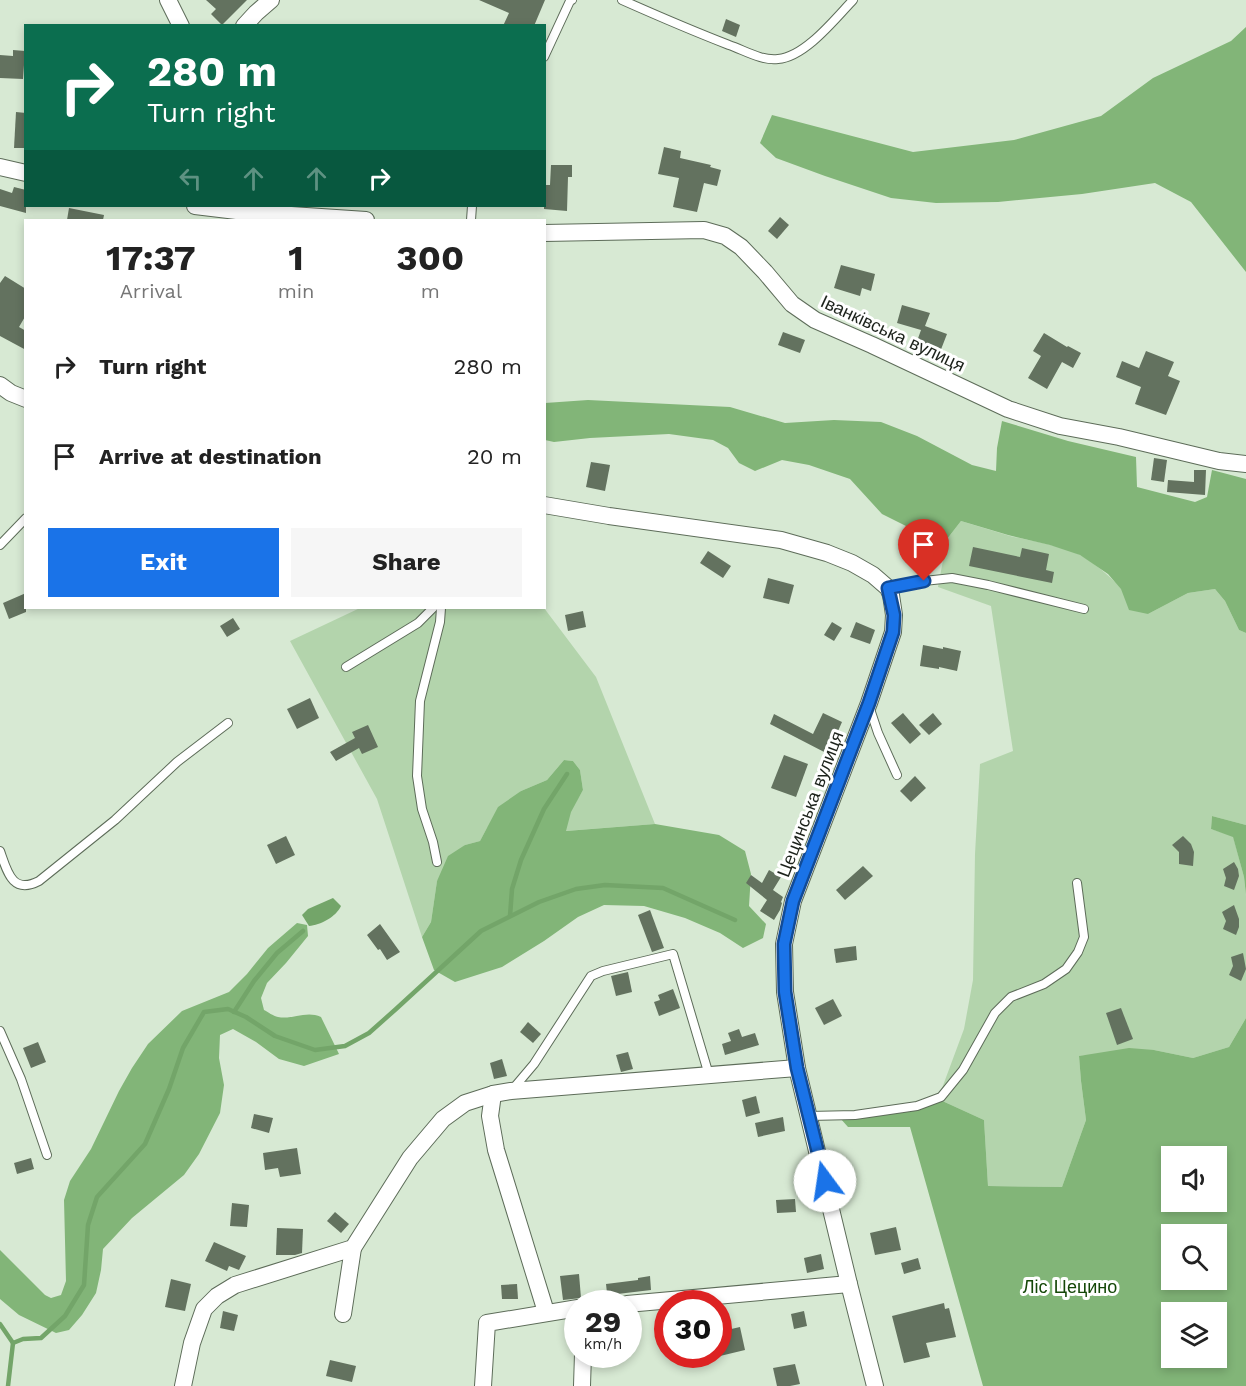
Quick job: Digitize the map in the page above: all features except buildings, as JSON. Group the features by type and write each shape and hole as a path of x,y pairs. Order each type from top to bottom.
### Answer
{"street":[{"path":"168,0 180,24"},
{"path":"246,24 271,0"},
{"path":"0,167 24,173"},
{"path":"203,207 351,219"},
{"name":"Іванківська вулиця","path":"546,233 704,230 725,236 741,247 792,304 815,320 1008,409 1060,426 1119,437 1219,461 1246,464"},
{"path":"0,385 24,398"},
{"path":"546,505 781,540 827,553 852,563 873,575 888,588"},
{"name":"Цецинська вулиця","path":"871,1385 797,1068 785,992 784,944 793,901 869,703 893,632 894,615 888,588"},
{"path":"343,1314 353,1248 410,1158 443,1119 465,1103 511,1091 797,1068"},
{"path":"493,1094 490,1116 496,1150 546,1312"},
{"path":"183,1386 192,1343 204,1309 217,1296 235,1285 353,1248"},
{"path":"642,1303 849,1284"},
{"path":"483,1386 487,1323 564,1310"},
{"path":"582,1386 583,1368"}],"lane":[{"path":"546,53 572,0"},
{"path":"622,0 762,58 778,59 795,54 814,41 853,0"},
{"path":"0,545 24,520"},
{"path":"888,588 952,578 1084,609"},
{"path":"346,667 418,623 432,609"},
{"path":"437,862 422,809 417,776 420,700 440,622 441,609"},
{"path":"869,703 878,734 897,775"},
{"path":"0,850 9,876 20,885 31,886 115,820 177,762 228,723"},
{"path":"809,1116 855,1115 917,1106 941,1096 963,1070 995,1013 1011,996 1044,984 1066,969 1078,952 1084,937 1077,884"},
{"path":"511,1091 534,1064 591,976 673,954 709,1075"},
{"path":"0,1030 21,1079 47,1155"}],"shaded area":[{"path":"961,521 1075,552 1108,576 1148,614 1188,593 1215,589 1225,601 1239,630 1246,633 1246,825 1212,816 1211,829 1233,836 1244,877 1246,1018 1229,1047 1193,1058 1154,1050 1079,1056 1086,1120 1062,1187 988,1186 984,1120 938,1099 964,1029 973,980 975,854 980,764 1013,751 991,606 938,587 947,539"},
{"path":"358,609 545,609 596,677 655,824 565,831 570,812 583,790 580,770 573,761 564,760 547,780 521,791 487,828 480,841 465,845 437,881 431,922 422,937 377,799 290,641"},
{"path":"333,898 341,906 339,910 327,920 309,926 302,915 308,909"}],"green space":[{"path":"1246,27 1246,272 1191,202 1155,183 1082,194 998,202 936,203 891,198 825,176 776,158 760,143 772,115 913,152 1014,140 1101,116 1153,78 1231,41"},
{"path":"588,400 730,407 785,423 834,420 881,422 917,436 972,465 996,471 1002,421 1068,441 1136,457 1137,487 1195,502 1207,497 1212,470 1246,479 1246,633 1239,630 1225,601 1215,589 1188,593 1148,614 1129,610 1121,589 1108,574 1080,555 961,521 947,539 908,527 882,514 850,479 809,465 782,460 755,471 739,463 728,448 713,440 669,434 554,442 546,440 546,403"},
{"path":"564,760 573,761 580,770 583,790 571,812 566,831 655,824 719,835 745,851 751,874 749,906 766,924 763,938 743,948 720,933 685,918 644,906 604,905 578,917 502,967 455,982 434,970 422,937 431,922 437,881 448,856 465,845 480,841 498,807 521,791 547,780"},
{"path":"1212,816 1246,825 1246,895 1244,877 1233,837 1211,829"},
{"path":"297,923 307,925 308,936 267,983 261,998 264,1010 278,1017 310,1014 321,1017 339,1054 304,1066 279,1059 233,1029 220,1035 219,1058 224,1085 220,1113 199,1154 184,1175 132,1218 103,1249 96,1293 69,1330 56,1333 19,1315 0,1299 0,1250 45,1295 51,1298 61,1295 66,1281 64,1200 70,1181 91,1149 132,1068 148,1044 182,1011 229,992 268,948"},
{"name":"Ліс Цецино","path":"1246,1018 1246,1386 983,1386 910,1127 848,1127 840,1118 938,1099 984,1120 988,1186 1062,1187 1086,1120 1079,1056 1129,1048 1154,1050 1193,1058 1229,1047"}],"waterway":[{"path":"510,916 512,889 521,860 544,809 567,774"},
{"path":"8,1386 13,1343 23,1339 41,1338 65,1316 84,1285 88,1225 97,1197 145,1144 169,1089 183,1048 204,1012 228,1009 246,1017 275,1036 315,1050 345,1046 369,1033 481,931 539,902 576,889 605,885 663,888 735,920"},
{"path":"234,1012 254,981 277,953 303,931"},
{"path":"0,1324 13,1343"}],"route":[{"path":"825,1181 797,1068 785,992 784,944 793,901 869,703 893,632 894,615 888,588 924,581"}]}
